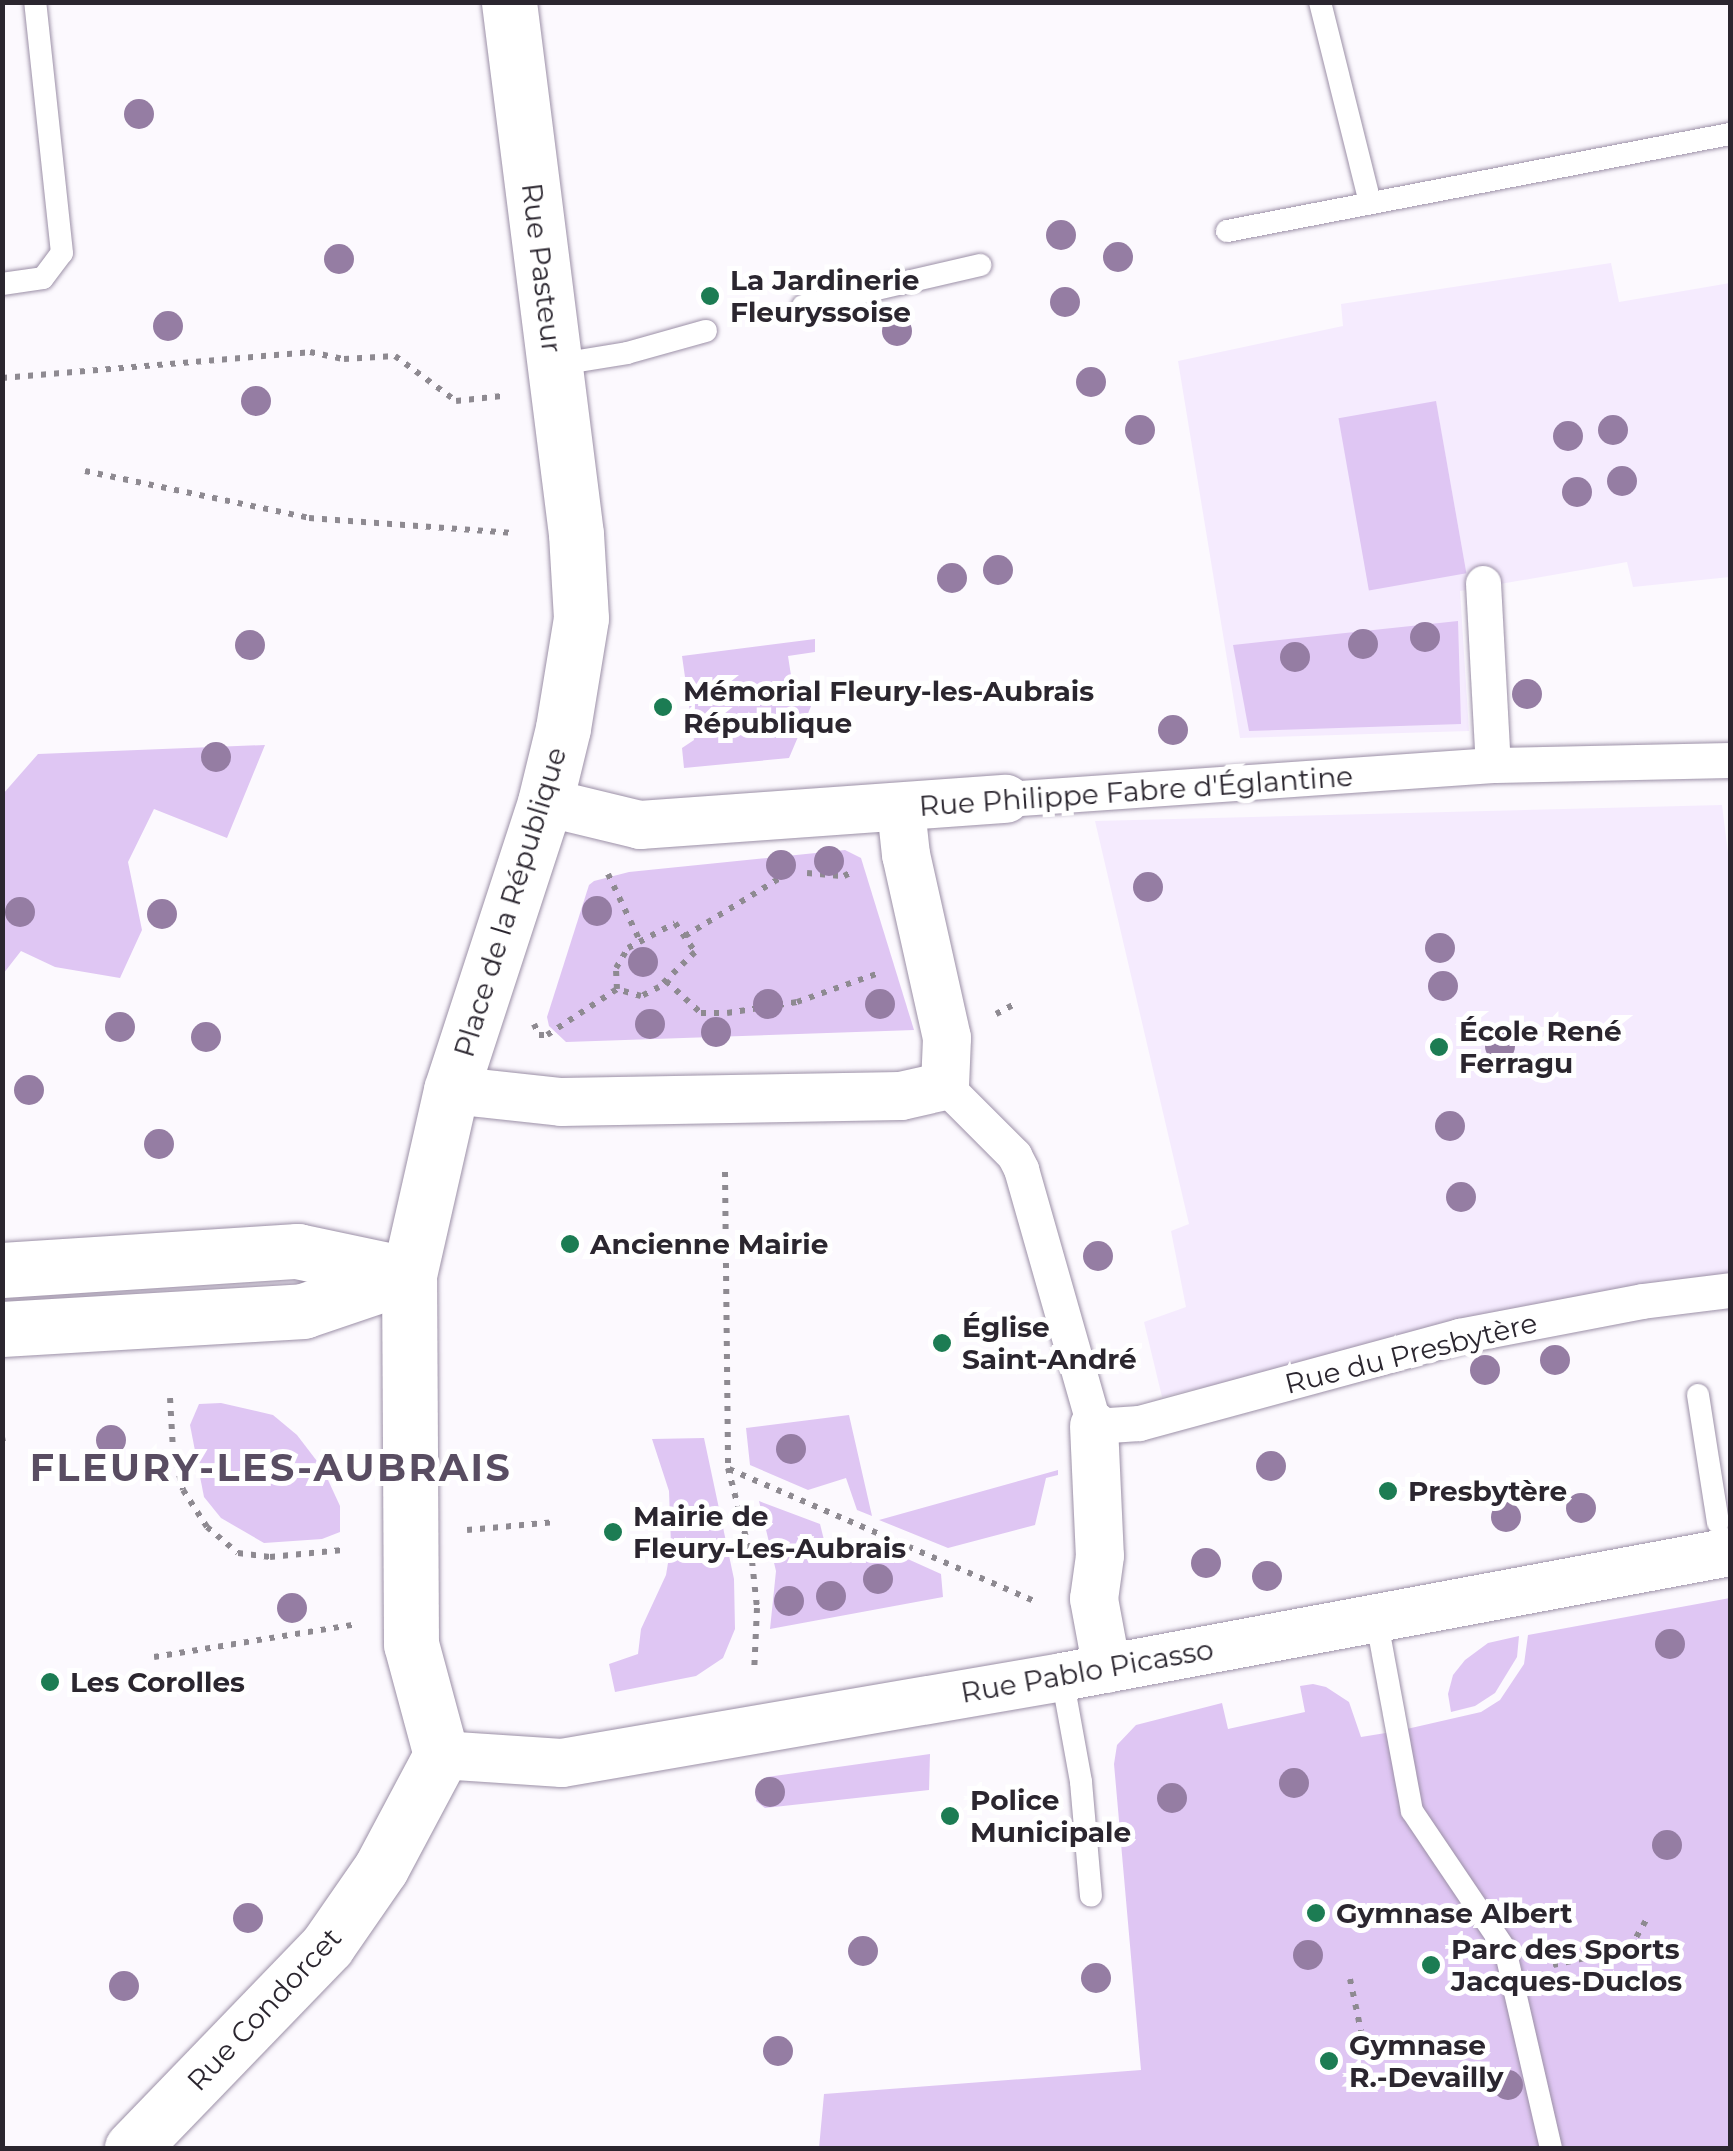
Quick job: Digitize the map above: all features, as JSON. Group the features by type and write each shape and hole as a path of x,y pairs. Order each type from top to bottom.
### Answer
{"street":[{"name":"Rue Pasteur","path":"509,2 554,365 561,535"},
{"name":"Place de la République","path":"441,1755 411,1644 409,1274 451,1090 545,802 563,728 581,618 561,535"},
{"path":"1483,582 1493,765"},
{"name":"Rue Philippe Fabre d'Églantine","path":"545,802 640,825 903,832 1006,800 1493,765 1730,760"},
{"path":"903,832 947,1038 945,1086 1014,1154 1021,1169 1094,1426 1100,1556 1094,1599 1107,1669"},
{"name":"Place de la République","path":"451,1090 561,1102 901,1096 945,1086"},
{"path":"297,1251 409,1274 303,1312 6,1329 4,1267 297,1251"},
{"name":"Rue du Presbytère","path":"1094,1426 1139,1423 1459,1336 1642,1301 1730,1290"},
{"name":"Rue Pablo Picasso","path":"441,1755 562,1762 1107,1669 1376,1616 1724,1537"},
{"name":"Rue Condorcet","path":"132,2148 327,1946 381,1868 441,1755"}],"lane":[{"path":"2,284 44,278 62,253 35,2"},
{"path":"1320,2 1370,203"},
{"path":"1227,231 1730,134"},
{"path":"804,306 980,266"},
{"path":"554,365 627,354 706,331"},
{"path":"1698,1396 1724,1537"},
{"path":"1376,1616 1412,1811 1505,1948 1550,2148"},
{"path":"1062,1677 1082,1782 1091,1896"}],"path":[{"path":"2,378 310,352 344,359 394,356 456,401 531,394 554,365"},
{"path":"85,471 309,518 561,535"},
{"path":"685,936 789,872 844,876 870,863 903,832"},
{"path":"602,862 640,941"},
{"path":"674,923 695,952 666,981 641,996 617,988 616,968 628,948 674,923"},
{"path":"666,981 700,1013 727,1013 797,1002 847,986 889,966"},
{"path":"526,1010 539,1034 547,1036 617,988"},
{"path":"725,1172 728,1468 752,1561 755,1675"},
{"path":"170,1398 174,1450 183,1490 207,1527 238,1553 270,1557 343,1550"},
{"path":"2,1437 4,1448"},
{"path":"728,1468 1050,1608"},
{"path":"465,1530 556,1522"},
{"path":"154,1657 360,1624"},
{"path":"1511,1974 1630,1948 1647,1918"},
{"path":"1350,1978 1360,2031"}],"shaded area":[{"path":"1611,263 1619,302 1730,283 1730,577 1633,587 1627,562 1460,591 1469,731 1240,738 1178,361 1343,326 1341,304"},
{"path":"1436,401 1466,573 1369,591 1339,418"},
{"path":"1458,621 1461,724 1249,731 1233,645"},
{"path":"815,639 815,652 788,656 794,695 811,693 812,704 789,758 684,768 682,748 694,740 682,656"},
{"path":"265,745 227,838 154,809 128,862 142,930 120,978 55,967 21,951 3,974 3,794 38,754"},
{"name":"École René Ferragu","path":"1722,805 1730,869 1730,1275 1603,1293 1162,1397 1144,1322 1186,1307 1171,1231 1189,1224 1095,821"},
{"path":"845,850 861,858 914,1030 566,1042 549,1026 547,1017 589,885 594,881 629,872"},
{"path":"221,1403 273,1415 297,1435 323,1469 340,1506 340,1532 322,1539 264,1543 221,1518 204,1497 190,1425 199,1404"},
{"path":"849,1415 872,1516 857,1510 846,1478 808,1490 750,1465 746,1428"},
{"path":"704,1438 734,1579 735,1629 723,1658 696,1676 615,1692 609,1664 638,1654 641,1629 666,1575 671,1545 669,1491 652,1439"},
{"path":"1058,1470 1058,1475 1046,1478 1035,1525 948,1548 879,1520"},
{"path":"759,1501 820,1524 827,1552 870,1542 941,1574 943,1597 770,1629 776,1571"},
{"name":"Parc des Sports Jacques-Duclos","path":"1730,1598 1730,2148 819,2148 824,2094 1141,2070 1114,1764 1117,1745 1136,1725 1222,1703 1228,1729 1305,1712 1300,1686 1313,1684 1326,1687 1349,1702 1361,1737 1398,1731 1481,1712 1500,1700 1524,1664 1528,1635"},
{"path":"1519,1636 1517,1657 1495,1693 1475,1706 1451,1712 1448,1694 1453,1675 1465,1660 1488,1643"},
{"path":"930,1754 929,1790 765,1808 756,1801 758,1784 767,1777"}],"place":[{"name":"La Jardinerie Fleuryssoise","path":"710,296"},
{"name":"Mémorial Fleury-les-Aubrais République","path":"663,707"},
{"name":"École René Ferragu","path":"1439,1047"},
{"name":"Ancienne Mairie","path":"570,1244"},
{"name":"Église Saint-André","path":"942,1343"},
{"name":"Presbytère","path":"1388,1491"},
{"name":"Mairie de Fleury-Les-Aubrais","path":"613,1532"},
{"name":"Les Corolles","path":"50,1682"},
{"name":"Police Municipale","path":"950,1816"},
{"name":"Gymnase Albert","path":"1316,1913"},
{"name":"Parc des Sports Jacques-Duclos","path":"1431,1965"},
{"name":"Gymnase R.-Devailly","path":"1329,2061"}],"district":[{"name":"FLEURY-LES-AUBRAIS","path":"271,1468"}]}
